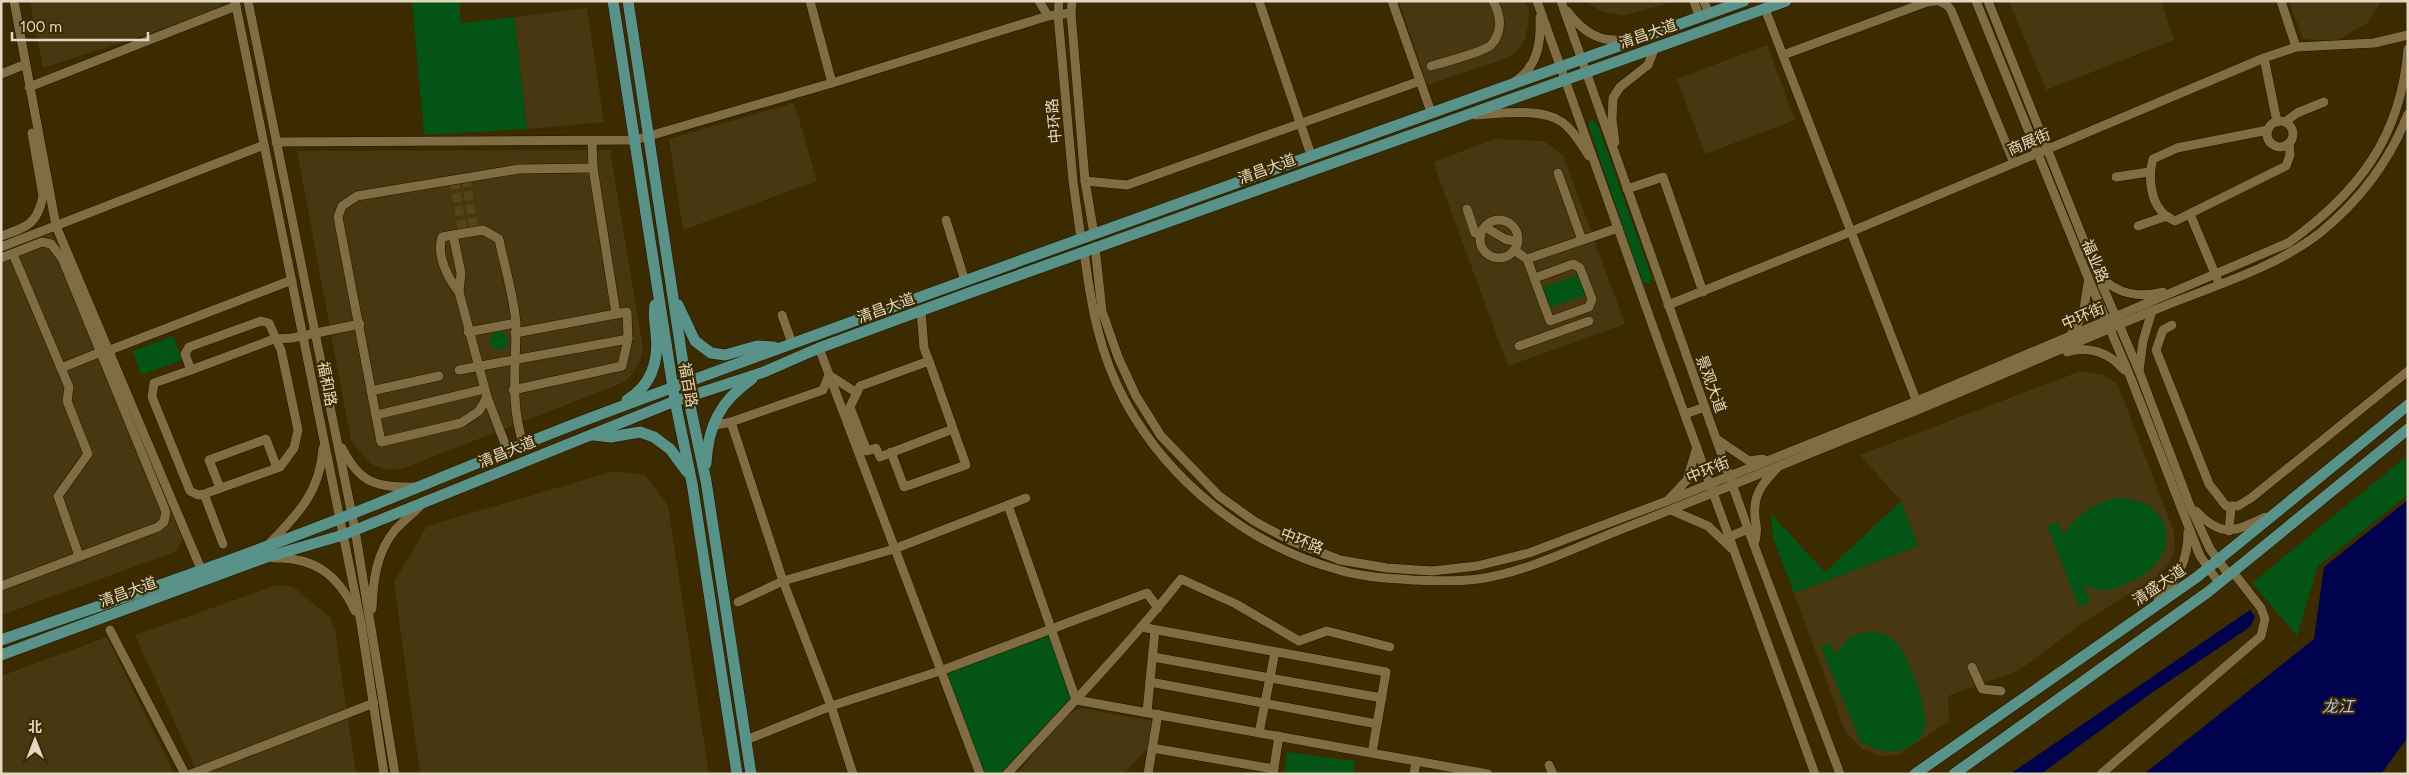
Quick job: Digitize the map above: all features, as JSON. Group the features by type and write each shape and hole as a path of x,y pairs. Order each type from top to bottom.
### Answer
{"main road":[{"name":"福百路","path":"613,1 675,401 692,483 737,774"},
{"name":"福百路","path":"628,1 688,396 706,481 751,774"},
{"name":"清昌大道","path":"1,655 265,553 340,518 419,487 507,449 787,345 1311,155 1744,1"},
{"name":"清昌大道","path":"1,640 201,569 343,535 688,396 764,372 819,348 1095,247 1786,1"},
{"path":"611,410 634,396 645,384 655,366 658,348 654,310 659,292"},
{"path":"673,294 695,341 711,353 725,355 757,346 787,345"},
{"path":"706,481 707,442 714,423 732,395 764,372"},
{"name":"清盛大道","path":"1915,774 2208,568 2408,405"},
{"path":"1954,774 2219,583 2408,428"},
{"path":"591,435 611,437 640,432 654,437 676,456 692,483"}],"street":[{"path":"1,236 27,227 38,213 43,196 12,1"},
{"path":"1,586 158,527 164,522 166,512 147,473 105,351 56,226 12,1"},
{"name":"福和路","path":"248,1 352,514 395,774"},
{"path":"810,1 832,83"},
{"path":"1039,1 1048,16"},
{"name":"中环路","path":"1059,1 1058,15 1073,181 1082,239"},
{"name":"中环路","path":"1072,1 1071,13 1085,181 1094,234"},
{"path":"1258,1 1311,155"},
{"path":"1392,1 1430,112"},
{"path":"1431,66 1490,46 1499,31 1499,12 1493,1"},
{"path":"1704,1 1709,14"},
{"path":"1783,55 1927,2 1935,1"},
{"path":"1939,1 1947,5 1951,10 2014,163"},
{"name":"福业路","path":"1976,1 2036,154 2130,376 2200,556 2219,583"},
{"name":"福业路","path":"1988,1 2096,271 2139,371 2190,506 2210,549 2262,608 2265,619 2261,636 2101,774"},
{"path":"2281,1 2296,46"},
{"path":"1561,2 1586,32 1603,40 1618,41 1650,35"},
{"name":"景观大道","path":"1561,2 1748,529 1840,774"},
{"path":"29,87 236,4"},
{"name":"福和路","path":"236,4 361,623 384,774"},
{"path":"1539,5 1647,315 1816,774"},
{"path":"1495,90 1516,80 1534,64 1540,34 1539,5"},
{"path":"1765,9 1918,405"},
{"path":"276,142 592,141 649,138 1048,16 1071,13"},
{"name":"商展街","path":"1668,305 1850,232 2296,46 2374,43 2408,35"},
{"path":"1617,160 1612,120 1613,98 1620,87 1648,65 1655,47"},
{"name":"中环街","path":"2117,321 2152,311 2217,279 2288,243 2316,223 2360,178 2386,137 2396,115 2406,78 2408,49"},
{"path":"2264,58 2281,122 2292,132 2289,143 2290,155 2286,166 2175,221 2167,216 2162,212 2153,192 2149,172 2153,159 2177,148 2268,130 2281,122 2297,113 2324,102"},
{"path":"1,74 21,66"},
{"path":"1085,181 1126,185 1420,81"},
{"path":"1465,115 1520,113 1547,116 1561,121 1578,138 1597,168"},
{"name":"中环街","path":"1669,505 1918,405 2042,359 2173,293 2293,252 2323,230 2367,186 2383,164 2408,114"},
{"path":"2268,130 2268,138 2273,145 2282,147 2289,143"},
{"path":"592,141 592,168 616,314"},
{"path":"1,248 264,144"},
{"path":"486,393 478,411 461,423 381,442 338,216 342,206 357,196 520,169 592,168"},
{"path":"2116,177 2149,172"},
{"path":"1558,173 1582,240"},
{"path":"1627,189 1663,177 1703,292"},
{"path":"1467,209 1475,233 1483,231 1493,221 1506,221 1515,230 1516,246"},
{"path":"2190,214 2217,279"},
{"path":"2138,226 2167,216"},
{"path":"946,220 965,281"},
{"path":"1527,260 1618,228"},
{"path":"459,292 447,276 440,242 442,237 484,230 499,239 516,323 513,390 516,423 523,443"},
{"path":"1483,231 1482,247 1490,255 1502,257 1516,246"},
{"path":"1483,231 1505,239 1516,246 1527,260 1555,333"},
{"path":"453,235 461,273 459,292 468,332 477,366 507,449"},
{"path":"1,258 42,242 51,244 62,258 159,469 201,569"},
{"name":"中环路","path":"1095,247 1102,311 1118,357 1136,396 1161,436 1219,496 1254,521 1289,540 1340,560 1387,568 1441,570 1477,566 1529,553 1669,505"},
{"name":"中环路","path":"1084,252 1092,313 1108,360 1124,400 1152,444 1214,508 1248,531 1287,551 1339,570 1386,578 1433,581 1480,579 1532,565 1669,505"},
{"path":"13,254 69,387 67,401 88,454 58,496 79,556"},
{"path":"1534,278 1573,264 1580,268 1592,299 1589,307 1550,321"},
{"path":"2096,271 2108,285 2131,295 2150,296 2166,291 2173,293"},
{"path":"61,368 292,280"},
{"path":"2069,337 2083,315 2088,280"},
{"path":"891,452 904,487 966,464 924,348 921,311"},
{"path":"2139,371 2141,350 2152,311"},
{"path":"513,390 622,366 628,339 627,312 515,333"},
{"path":"782,315 787,345"},
{"path":"191,370 185,354 189,347 261,321 269,323 274,339 281,350 298,430 294,448 277,468 198,495 190,492 152,397 154,384 274,339 360,324"},
{"path":"1519,346 1589,321"},
{"path":"468,332 516,323"},
{"name":"中环街","path":"1918,405 2069,337 2108,325"},
{"path":"2172,325 2163,330 2156,350 2209,484 2226,506 2238,506 2245,502 2408,371"},
{"path":"458,370 628,339"},
{"path":"819,348 980,774"},
{"path":"2042,359 2072,350 2090,349 2117,361 2130,376"},
{"path":"929,361 860,386 850,407 867,451 876,448 880,456 954,429"},
{"path":"828,374 857,393"},
{"path":"714,423 716,425 731,422 823,390 828,374"},
{"path":"371,391 439,376"},
{"path":"376,415 486,393"},
{"path":"1685,414 1705,407"},
{"path":"731,422 782,581 831,706 853,774"},
{"path":"336,436 346,456 363,478 376,485 419,487"},
{"path":"323,438 319,469 309,497 299,513 265,553 316,565 328,572 337,581 361,623"},
{"path":"220,488 209,460 266,439 277,468"},
{"path":"1717,439 1728,449 1749,461 1778,462"},
{"path":"1697,447 1687,480 1669,505 1708,526 1734,551"},
{"path":"1754,545 1758,531 1755,506 1758,491 1778,462"},
{"path":"147,473 159,469"},
{"path":"204,494 223,544"},
{"path":"738,602 782,581 894,549 1026,498"},
{"path":"371,626 373,586 380,558 395,531 424,502"},
{"path":"1008,505 1076,700"},
{"path":"2190,506 2209,525 2218,530 2229,531 2248,526 2281,509"},
{"path":"2229,531 2232,507"},
{"path":"2150,608 2172,584 2185,561 2188,526"},
{"path":"1729,537 1748,529"},
{"path":"1007,774 1076,700 1158,608 1181,579 1236,604 1299,641 1327,631 1390,647"},
{"path":"746,740 831,706 1052,631 1147,593 1158,608"},
{"path":"1141,627 1386,672 1372,753"},
{"path":"110,630 185,774"},
{"path":"1147,712 1155,630"},
{"path":"1259,732 1275,652"},
{"path":"1153,657 1382,698"},
{"path":"1972,667 1982,689 2001,691"},
{"path":"1150,682 1377,724"},
{"path":"1076,700 1488,774"},
{"path":"191,774 374,703"},
{"path":"1148,774 1158,714"},
{"path":"1152,748 1274,771 1279,736"},
{"path":"1414,774 1416,761"},
{"path":"1549,765 1553,774"}],"shaded area":[{"path":"30,1 220,1 221,10 43,68"},
{"path":"1399,1 1525,1 1529,12 1525,39 1518,50 1507,58 1427,85"},
{"path":"1586,1 1675,1 1623,16 1601,11"},
{"path":"2009,1 2161,1 2174,40 2046,90"},
{"path":"2289,1 2382,1 2367,23 2336,41 2303,39"},
{"path":"587,8 604,122 527,129 514,17"},
{"path":"1767,45 1795,120 1705,154 1677,79"},
{"path":"794,103 817,181 683,230 669,139"},
{"path":"1495,139 1544,141 1563,155 1625,324 1508,366 1433,162"},
{"path":"610,150 643,349 640,360 630,377 622,383 404,468 387,470 371,464 351,441 297,151"},
{"path":"52,233 65,257 183,538 175,552 1,615 1,253"},
{"path":"2081,371 2104,375 2118,385 2174,532 2175,549 2169,564 2159,575 2080,625 2018,671 1948,696 1949,721 1900,754 1880,756 1862,749 1845,731 1794,593 1918,546 1901,501 1860,455"},
{"path":"614,471 645,475 668,506 709,774 420,774 394,582 427,526"},
{"path":"277,585 293,587 330,617 335,631 356,774 198,774 135,635"},
{"path":"107,637 173,771 167,774 1,774 1,676"},
{"path":"1081,708 1153,721 1149,746 1124,774 1017,774 1066,714"}],"green space":[{"path":"412,1 459,1 461,23 514,17 527,129 424,135"},
{"path":"1591,119 1597,123 1652,278 1649,284 1642,281 1588,125"},
{"path":"1579,274 1587,295 1548,308 1541,288"},
{"path":"495,332 503,332 508,337 506,348 495,350 490,345 490,337"},
{"path":"173,336 182,360 141,375 133,351"},
{"path":"2408,455 2408,495 2318,566 2297,636 2252,583"},
{"path":"2113,498 2135,500 2151,507 2161,518 2166,532 2165,546 2158,561 2146,573 2128,583 2114,589 2105,590 2083,585 2090,602 2079,607 2047,526 2058,522 2064,535 2073,522 2084,512"},
{"path":"1901,501 1918,546 1794,593 1773,538 1771,514 1825,572"},
{"path":"1868,632 1890,637 1901,648 1916,682 1924,708 1925,725 1922,734 1916,742 1901,750 1883,750 1866,744 1862,745 1821,647 1830,643 1835,654 1850,637"},
{"path":"1049,636 1072,696 1000,774 984,774 946,672"},
{"path":"1287,752 1355,761 1353,774 1284,774"}],"water":[{"name":"龙江","path":"2408,500 2408,737 2381,774 2144,774 2314,639 2324,567"},
{"path":"2250,610 2255,617 2250,627 2150,694 2041,774 2010,774"}],"tunnel":[{"path":"466,178 474,231"},
{"path":"454,180 463,233"}]}
